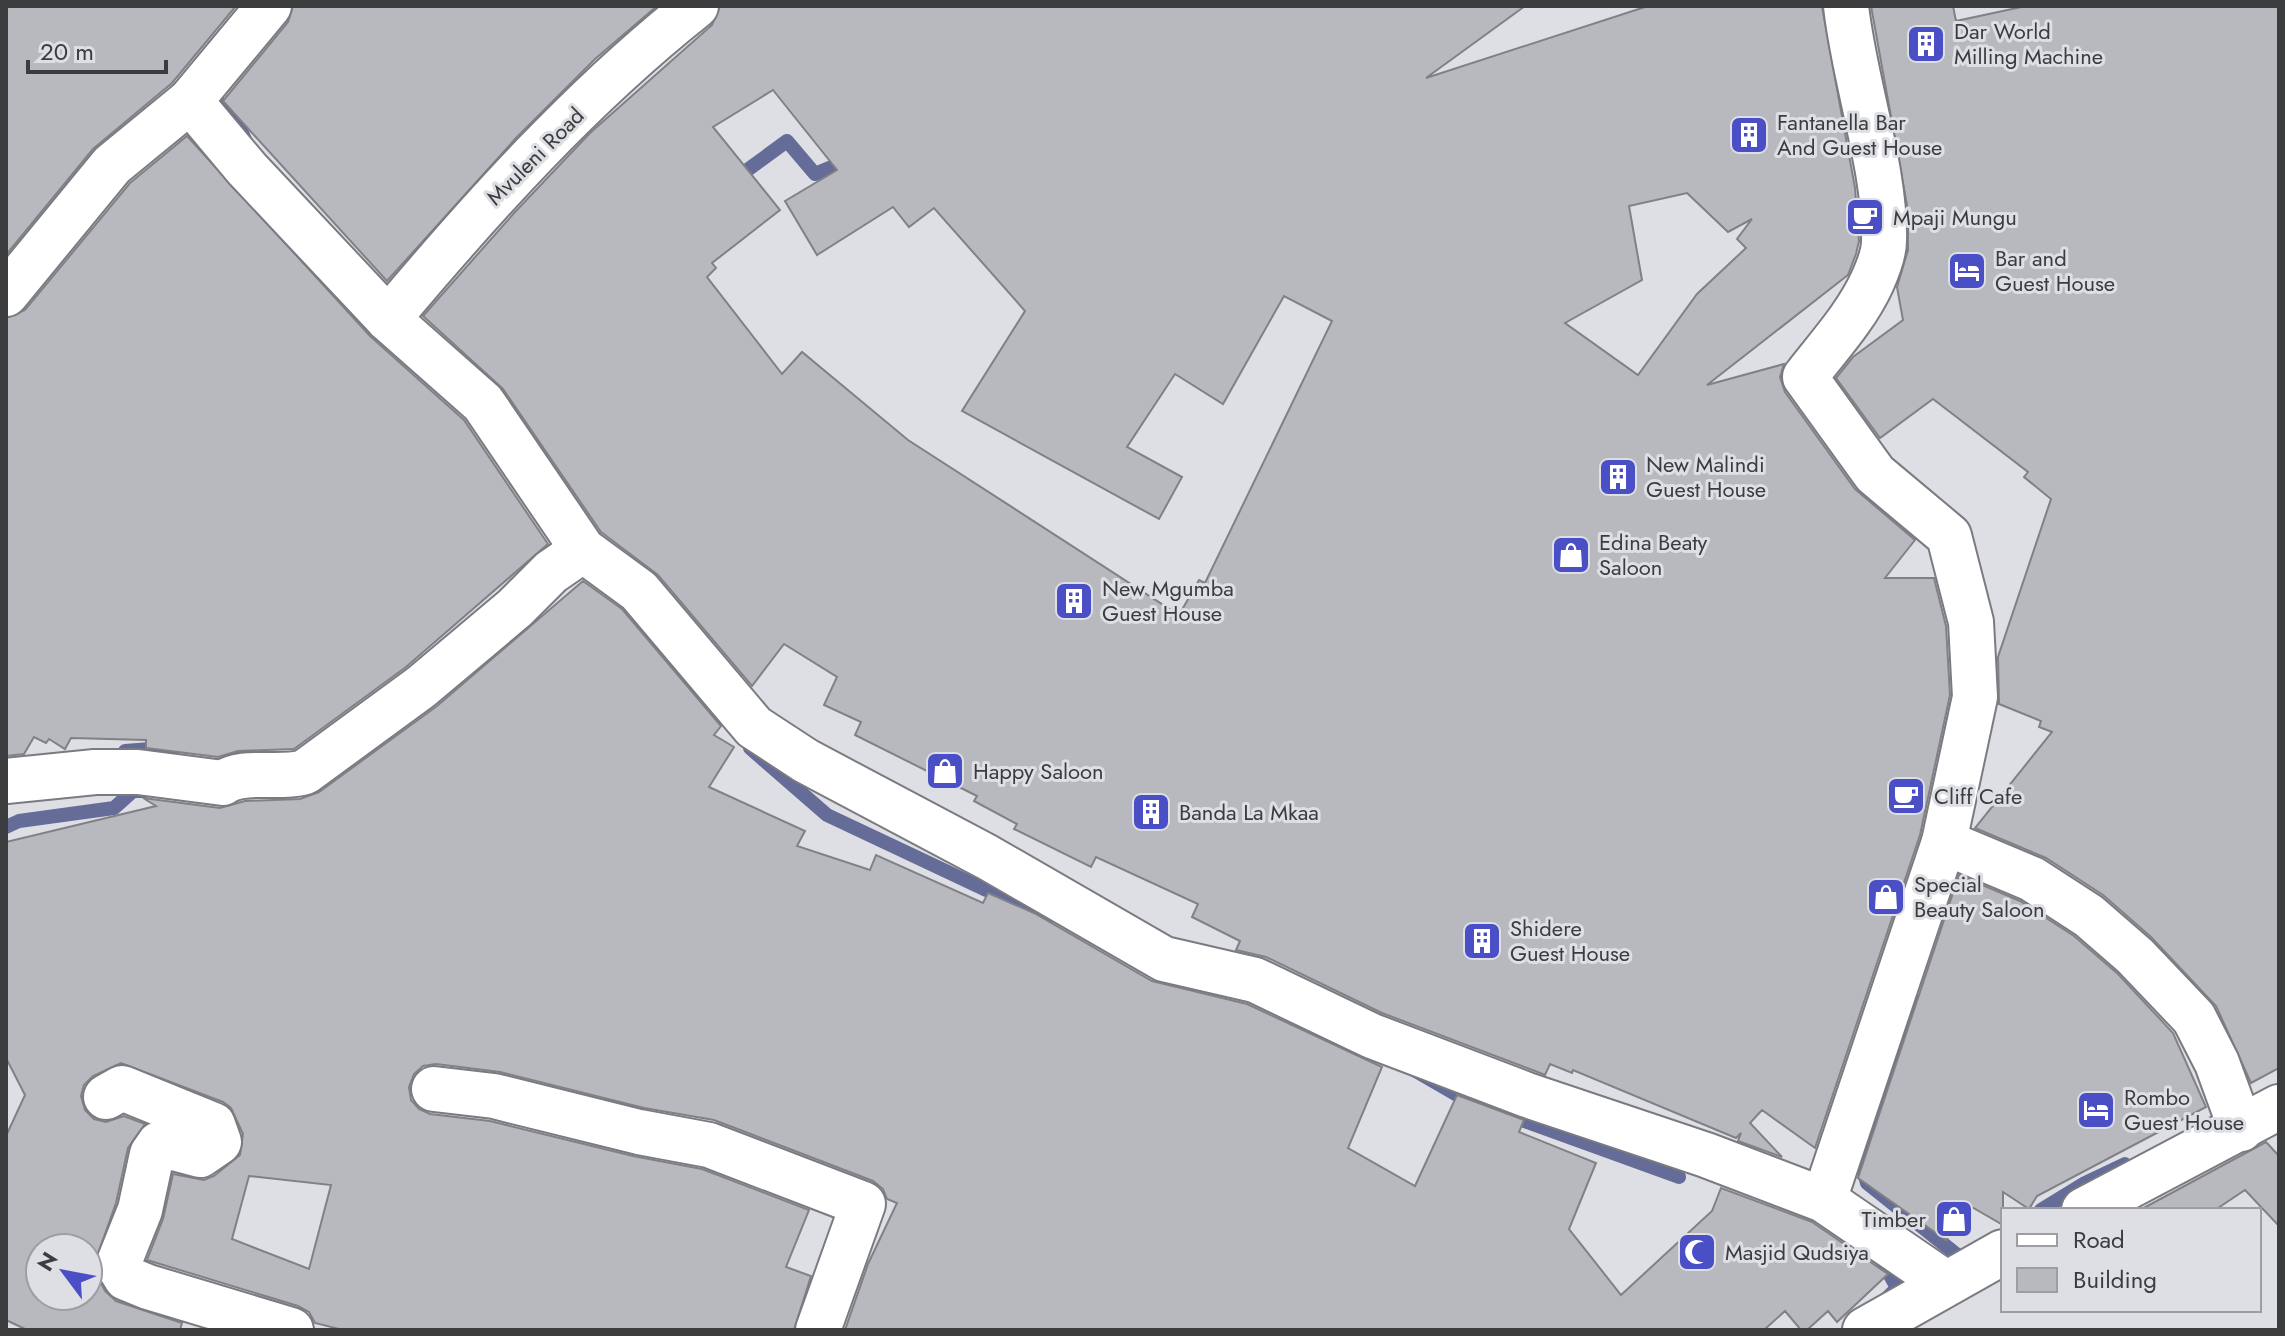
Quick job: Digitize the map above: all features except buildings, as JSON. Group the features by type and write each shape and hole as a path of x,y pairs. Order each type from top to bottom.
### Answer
{"street":[{"path":"6,294 112,165 190,101 269,6"},
{"name":"Mvuleni Road","path":"388,319 508,181 637,55 696,6"},
{"path":"1824,1200 1944,842 1975,697 1971,622 1949,536 1875,474 1805,377 1852,316 1872,282 1884,244 1879,186 1851,53 1846,6"},
{"path":"190,101 247,169 388,319 483,403 583,550 639,591 754,727 806,761 987,857 1164,959 1255,980 1372,1036 1527,1095 1706,1155 1824,1200 1944,1282"},
{"path":"6,781 95,772 138,772 223,783 231,777 290,777 305,772 421,687 515,608 551,572 583,550"},
{"path":"1944,842 2032,879 2089,916 2135,956 2194,1018 2217,1063 2241,1129"},
{"path":"106,1097 122,1088 213,1125 219,1142 200,1155 159,1144 152,1154 140,1210 118,1265 126,1278 291,1330"},
{"path":"434,1089 494,1096 639,1132 709,1145 863,1204 818,1330"},
{"path":"2088,1208 2279,1107"},
{"path":"1865,1330 1944,1282 2001,1253"}],"waterway":[{"path":"213,92 215,100 234,114 246,142"},
{"path":"735,179 787,141 815,174 851,159"},
{"path":"638,623 677,673 718,717"},
{"path":"229,749 256,751 254,732"},
{"path":"125,751 176,747"},
{"path":"750,748 827,815 984,889 1050,916"},
{"path":"6,827 19,821 114,808 133,791 145,791"},
{"path":"1914,1000 1863,1170 1867,1183 1961,1258 1971,1252"},
{"path":"1414,1070 1464,1099 1679,1177"},
{"path":"2044,1208 2085,1183 2125,1164"},
{"path":"1879,1255 1897,1288 1885,1300"}],"place":[{"name":"Dar World Milling Machine","path":"1926,44"},
{"name":"Fantanella Bar And Guest House","path":"1749,135"},
{"name":"Mpaji Mungu","path":"1865,217"},
{"name":"Bar and Guest House","path":"1967,271"},
{"name":"New Malindi Guest House","path":"1618,477"},
{"name":"Edina Beaty Saloon","path":"1571,555"},
{"name":"New Mgumba Guest House","path":"1074,601"},
{"name":"Happy Saloon","path":"945,771"},
{"name":"Cliff Cafe","path":"1906,796"},
{"name":"Banda La Mkaa","path":"1151,812"},
{"name":"Special Beauty Saloon","path":"1886,897"},
{"name":"Shidere Guest House","path":"1482,941"},
{"name":"Rombo Guest House","path":"2096,1110"},
{"name":"Timber","path":"1954,1219"},
{"name":"Masjid Qudsiya","path":"1697,1252"}]}
